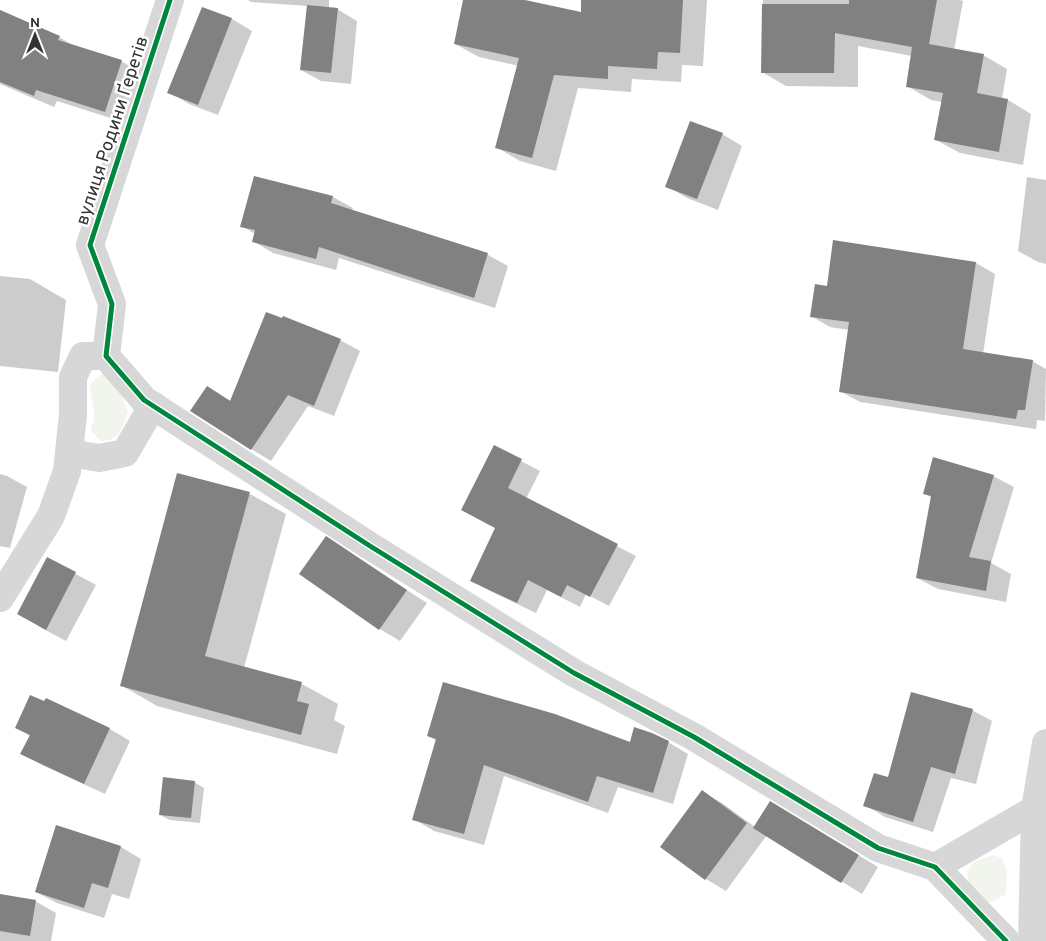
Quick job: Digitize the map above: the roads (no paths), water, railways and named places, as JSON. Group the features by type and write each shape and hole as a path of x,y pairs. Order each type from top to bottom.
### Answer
{"street":[{"name":"вулиця Родини Ґеретів","path":"106,356 112,304 90,245 170,0"},
{"path":"0,598 51,516 67,471 73,415 74,377 83,356 106,356 144,400 370,546 574,673 694,737 878,848 935,868 1006,941"},
{"path":"69,453 99,458 125,453 152,405"},
{"path":"1032,941 1035,809 1046,743"},
{"path":"935,868 1035,809"}]}
